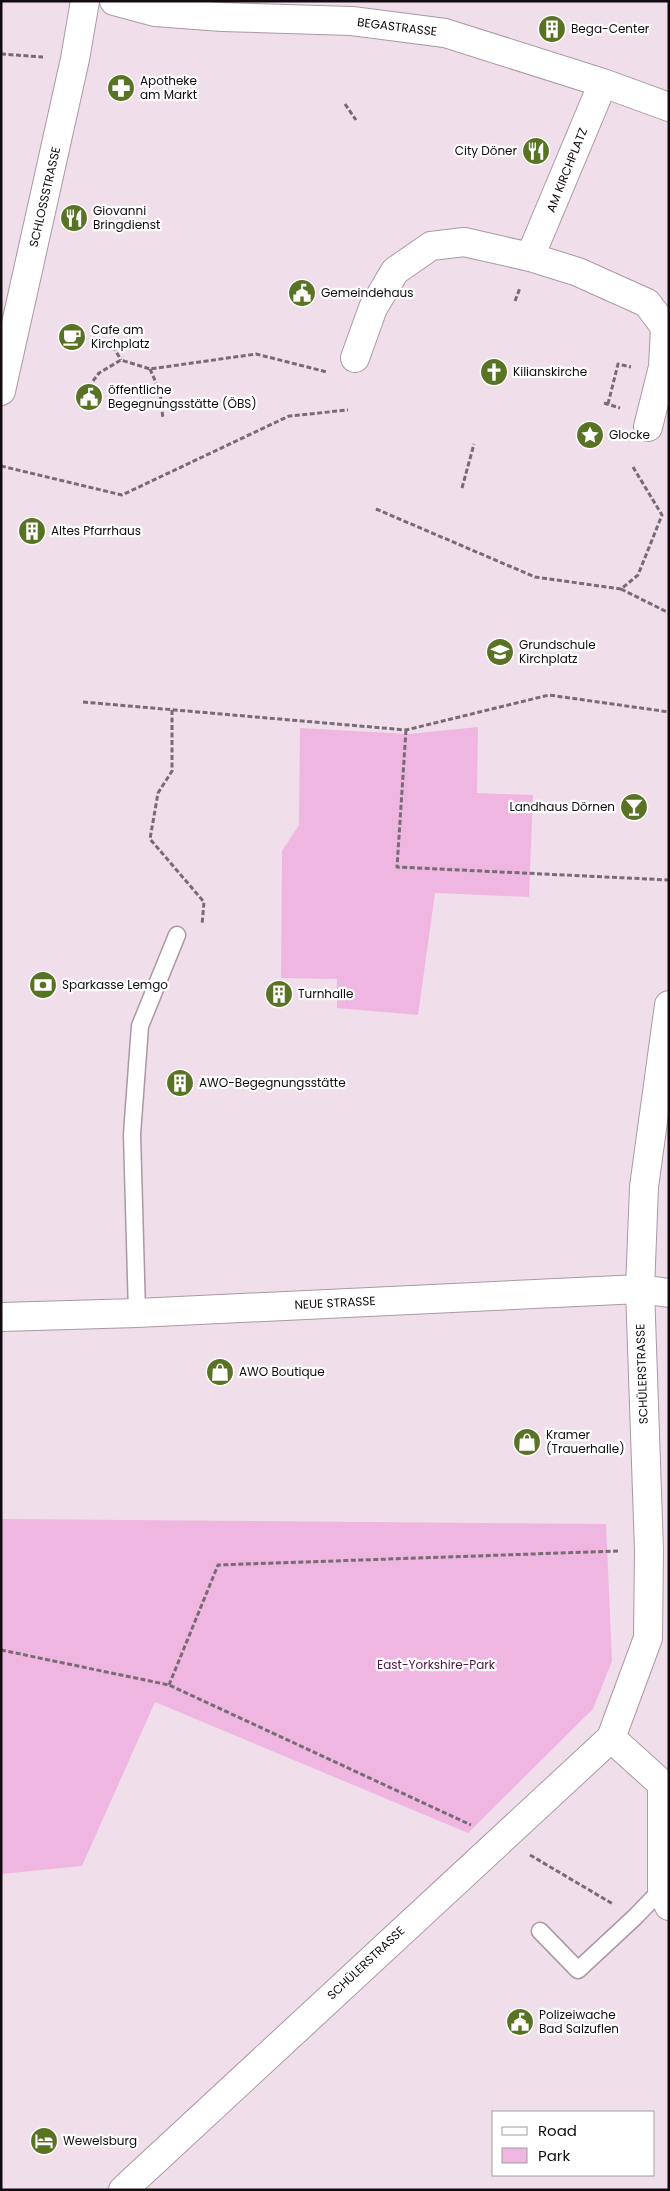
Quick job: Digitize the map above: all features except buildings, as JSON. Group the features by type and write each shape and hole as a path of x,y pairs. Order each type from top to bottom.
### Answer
{"street":[{"name":"SCHLOSSSTRASSE","path":"1,391 75,59 85,1"},
{"name":"BEGASTRASSE","path":"114,1 155,12 222,17 352,21 445,33 603,82 669,107"},
{"name":"AM KIRCHPLATZ","path":"530,257 603,82"},
{"path":"354,358 372,308 395,271 431,246 464,242 530,257 578,272 647,303 665,327 663,367 648,427"},
{"name":"SCHÜLERSTRASSE","path":"123,2190 611,1738 648,1638 649,1550 640,1288 644,1187 669,1005"},
{"name":"NEUE STRASSE","path":"1,1317 137,1313 640,1288 669,1293"},
{"path":"611,1738 662,1784 665,1898"}],"lane":[{"path":"137,1313 132,1134 140,1026 177,935"},
{"path":"540,1931 578,1970 635,1917 665,1898"}],"path":[{"path":"1,54 75,59"},
{"path":"345,104 356,120"},
{"path":"93,338 111,343 121,360 150,369 256,354 330,373"},
{"path":"93,381 99,373 121,360"},
{"path":"618,408 606,403 618,364 636,369"},
{"path":"150,369 160,392 163,419"},
{"path":"1,466 122,495 289,416 348,410"},
{"path":"462,488 474,444"},
{"path":"621,589 638,575 662,515 633,467"},
{"path":"376,509 535,577 621,589 669,613"},
{"path":"83,702 406,730 549,695 669,712"},
{"path":"172,710 172,771 158,793 150,839 204,902 202,925 177,935"},
{"path":"406,730 397,867 669,880"},
{"path":"169,1685 218,1565 649,1550"},
{"path":"1,1650 169,1685 501,1839 635,1917"}],"green space":[{"path":"478,727 477,793 533,795 529,897 435,893 418,1015 337,1008 337,979 281,978 282,851 299,825 300,728 409,734"},
{"name":"East-Yorkshire-Park","path":"1,1519 606,1524 612,1661 593,1709 468,1833 155,1702 82,1866 1,1874"}],"place":[{"name":"Bega-Center","path":"552,29"},
{"name":"Apotheke am Markt","path":"121,88"},
{"name":"City Döner","path":"536,151"},
{"name":"Giovanni Bringdienst","path":"74,218"},
{"name":"Gemeindehaus","path":"302,293"},
{"name":"Cafe am Kirchplatz","path":"72,337"},
{"name":"Kilianskirche","path":"494,372"},
{"name":"öffentliche Begegnungsstätte (ÖBS)","path":"89,397"},
{"name":"Glocke","path":"590,435"},
{"name":"Altes Pfarrhaus","path":"32,531"},
{"name":"Grundschule Kirchplatz","path":"500,652"},
{"name":"Landhaus Dörnen","path":"634,807"},
{"name":"Sparkasse Lemgo","path":"43,985"},
{"name":"Turnhalle","path":"279,994"},
{"name":"AWO-Begegnungsstätte","path":"180,1083"},
{"name":"AWO Boutique","path":"220,1372"},
{"name":"Kramer (Trauerhalle)","path":"527,1442"},
{"name":"Polizeiwache Bad Salzuflen","path":"520,2022"},
{"name":"Wewelsburg","path":"44,2141"}]}
